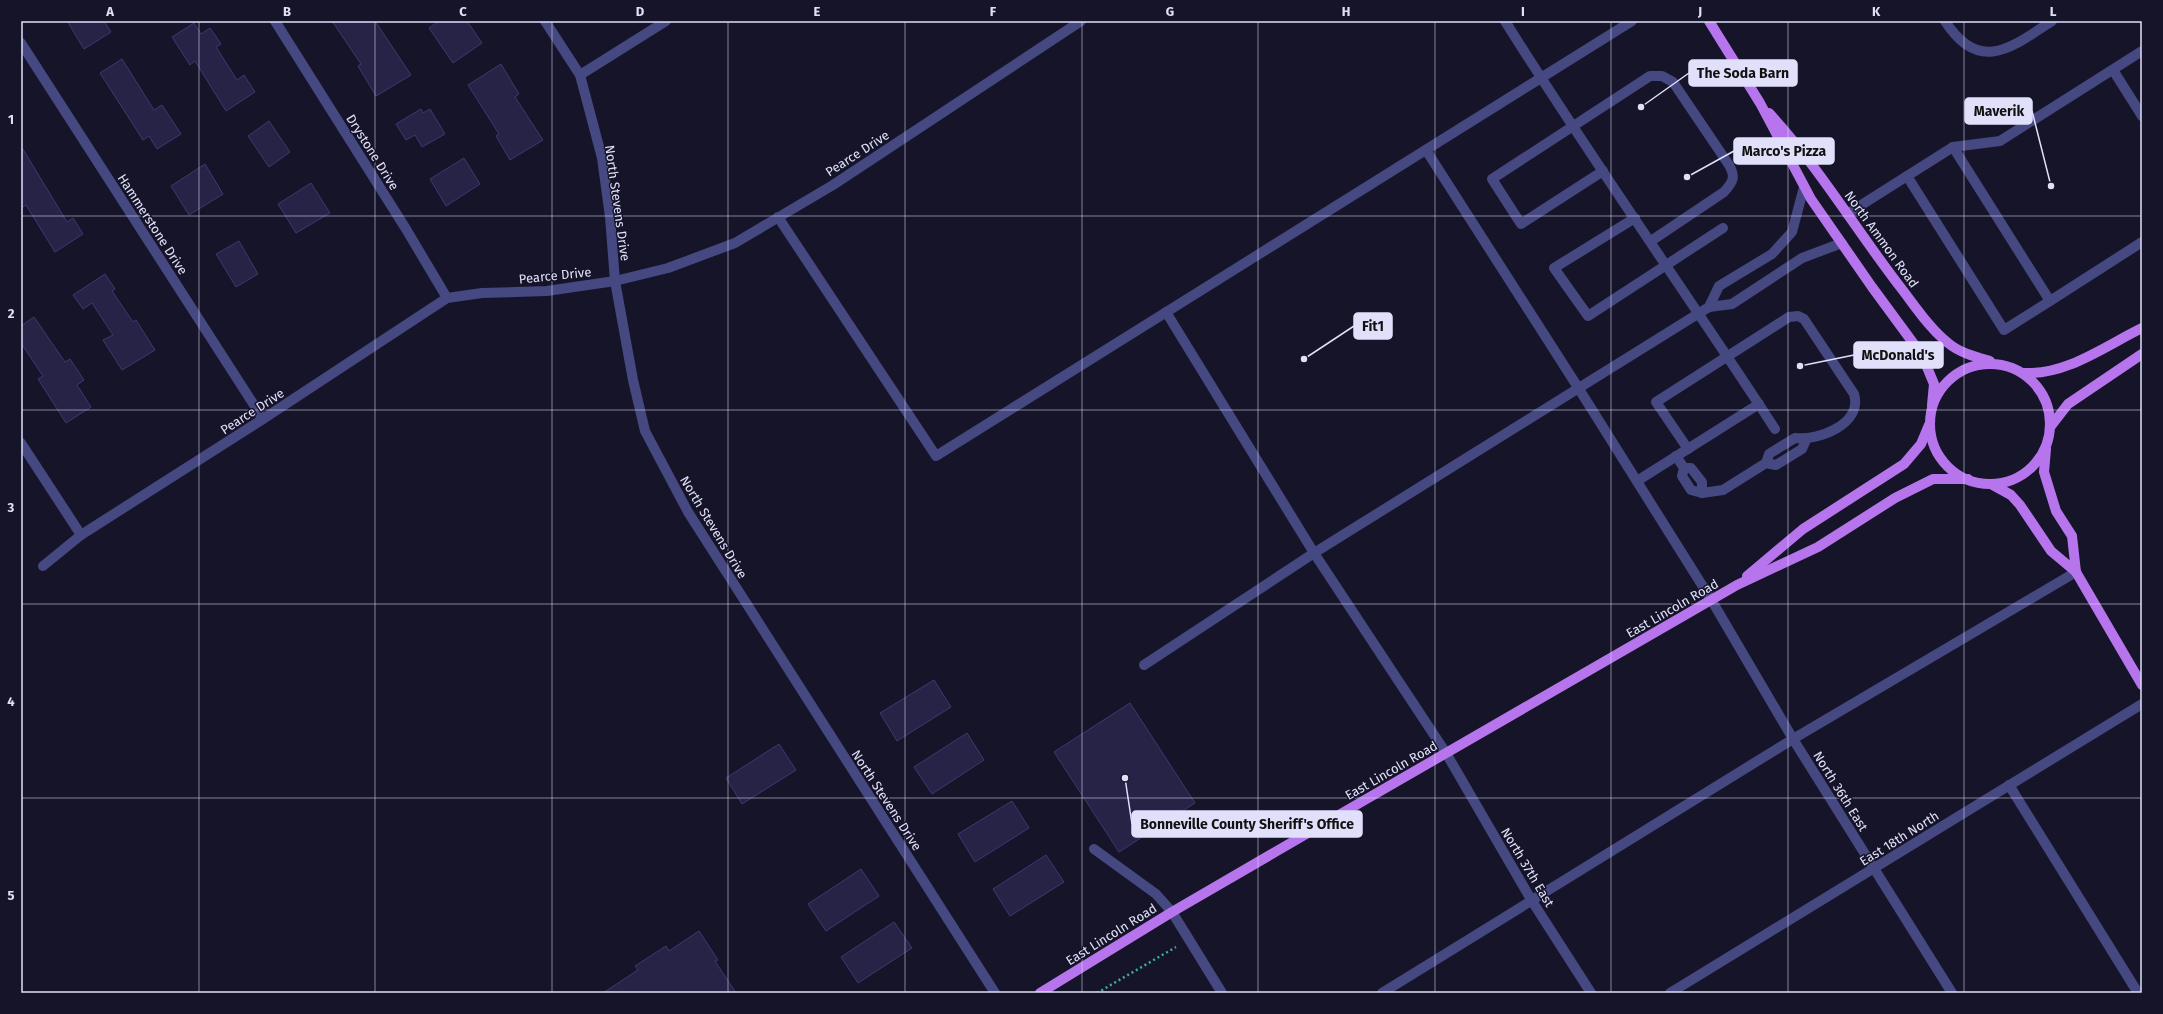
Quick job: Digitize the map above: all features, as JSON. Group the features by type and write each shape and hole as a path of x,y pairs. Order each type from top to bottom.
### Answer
{"main road":[{"name":"North Ammon Road","path":"1709,21 1760,103 1804,187 1922,355 1934,384 1932,404"},
{"name":"North Ammon Road","path":"1760,103 1820,174 1908,298 1949,344 1972,356 2002,364"},
{"path":"2024,373 2040,373 2072,364 2142,328"},
{"path":"2051,426 2068,404 2142,354"},
{"path":"2047,447 2035,464 2019,478 1998,484 1977,483 1958,475 1942,461 1932,442 1929,424 1932,404 1941,388 1955,374 1972,366 1991,363 2002,364 2024,373 2040,388 2048,405 2051,426 2044,472 2056,511 2072,536 2076,572"},
{"name":"East Lincoln Road","path":"1737,585 1803,529 1904,464 1921,444 1929,424"},
{"name":"East Lincoln Road","path":"1040,993 1172,912 1712,601 1737,585 1818,547 1895,498 1933,479 1968,479"},
{"path":"1991,484 2015,500 2051,551 2076,572 2142,686"}],"street":[{"name":"Drystone Drive","path":"275,21 406,229 447,298"},
{"name":"North Stevens Drive","path":"545,21 580,76 602,158 610,217 615,281 632,380 645,431 688,512 995,993"},
{"path":"580,76 666,21"},
{"name":"Pearce Drive","path":"43,566 81,535 263,419 447,298 482,293 547,291 615,281 668,268 735,243 833,185 1081,21"},
{"path":"1505,21 1603,171 1700,313 1775,429"},
{"path":"778,217 936,456 1632,21"},
{"path":"1944,21 1968,48 1989,52 2015,45 2052,21"},
{"name":"Hammerstone Drive","path":"21,43 263,419"},
{"path":"1847,214 1953,147 2000,141 2142,51"},
{"path":"2113,70 2142,116"},
{"path":"1603,171 1521,224 1492,179 1574,127 1650,76 1662,76 1674,82 1732,170 1734,174 1733,183 1724,192 1651,241"},
{"path":"1953,147 2050,301"},
{"name":"North 36th East","path":"1426,150 1579,389 1712,601 1793,739 1952,993"},
{"path":"1906,176 2004,330 2141,246"},
{"path":"1709,307 1719,286 1772,254 1792,232 1804,187"},
{"path":"1635,218 1554,268 1588,316 1723,228"},
{"path":"1144,665 1314,553 1709,307 1732,304 1802,258 1842,243"},
{"name":"North 37th East","path":"1166,312 1314,553 1446,753 1532,901 1591,993"},
{"path":"1676,456 1684,468 1682,476 1691,490 1702,493 1723,490 1766,463 1769,454 1795,438 1806,440 1826,434 1838,427 1850,415 1856,402 1854,394 1804,319 1798,316 1789,317 1727,355 1656,402 1688,449"},
{"path":"1637,481 1759,404"},
{"path":"21,442 81,535"},
{"path":"1382,993 1793,739 2076,572"},
{"name":"East 18th North","path":"1670,993 2142,704"},
{"path":"2009,785 2138,993"},
{"path":"1094,849 1156,894 1172,912 1222,993"}],"path":[{"path":"1097,993 1188,940"}],"building":[{"path":"67,21 104,21 111,32 84,49"},
{"path":"332,21 375,21 411,75 376,96 358,66 361,64"},
{"path":"439,21 467,21 482,43 453,63 429,28"},
{"path":"194,23 201,34 210,28 221,44 216,47 237,80 244,75 255,92 226,111 195,61 190,65 172,37"},
{"path":"122,59 154,110 162,105 181,134 157,149 149,136 143,140 100,73"},
{"path":"501,64 519,94 515,97 543,140 510,160 496,136 499,134 468,85"},
{"path":"421,109 423,113 430,109 445,134 422,147 415,135 406,140 396,124"},
{"path":"269,121 290,152 269,167 248,136"},
{"path":"21,146 67,222 73,218 83,234 55,252 26,205 21,208"},
{"path":"464,158 480,184 446,206 430,179"},
{"path":"205,164 223,194 189,215 171,186"},
{"path":"311,183 330,213 296,233 278,204"},
{"path":"239,241 258,274 236,287 216,254"},
{"path":"105,274 115,289 112,291 133,322 136,320 155,350 122,370 103,340 113,335 92,303 83,309 73,295"},
{"path":"34,317 65,362 70,359 84,380 77,385 91,407 66,423 38,379 43,376 21,343 21,326"},
{"path":"934,680 951,707 897,741 880,713"},
{"path":"1130,703 1195,803 1119,852 1054,752"},
{"path":"967,733 984,760 932,794 914,767"},
{"path":"779,744 796,770 742,804 726,778"},
{"path":"1012,801 1029,828 975,862 958,834"},
{"path":"1046,855 1064,882 1010,916 993,889"},
{"path":"861,869 879,896 826,931 808,904"},
{"path":"894,922 912,948 858,983 841,957"},
{"path":"699,931 718,960 715,961 736,993 603,993 638,970 635,966 666,946 669,951"}],"place":[{"name":"The Soda Barn","path":"1641,107"},
{"name":"Marco's Pizza","path":"1687,177"},
{"name":"Maverik","path":"2051,186"},
{"name":"Fit1","path":"1304,359"},
{"name":"McDonald's","path":"1800,366"},
{"name":"Bonneville County Sheriff's Office","path":"1125,778"}]}
